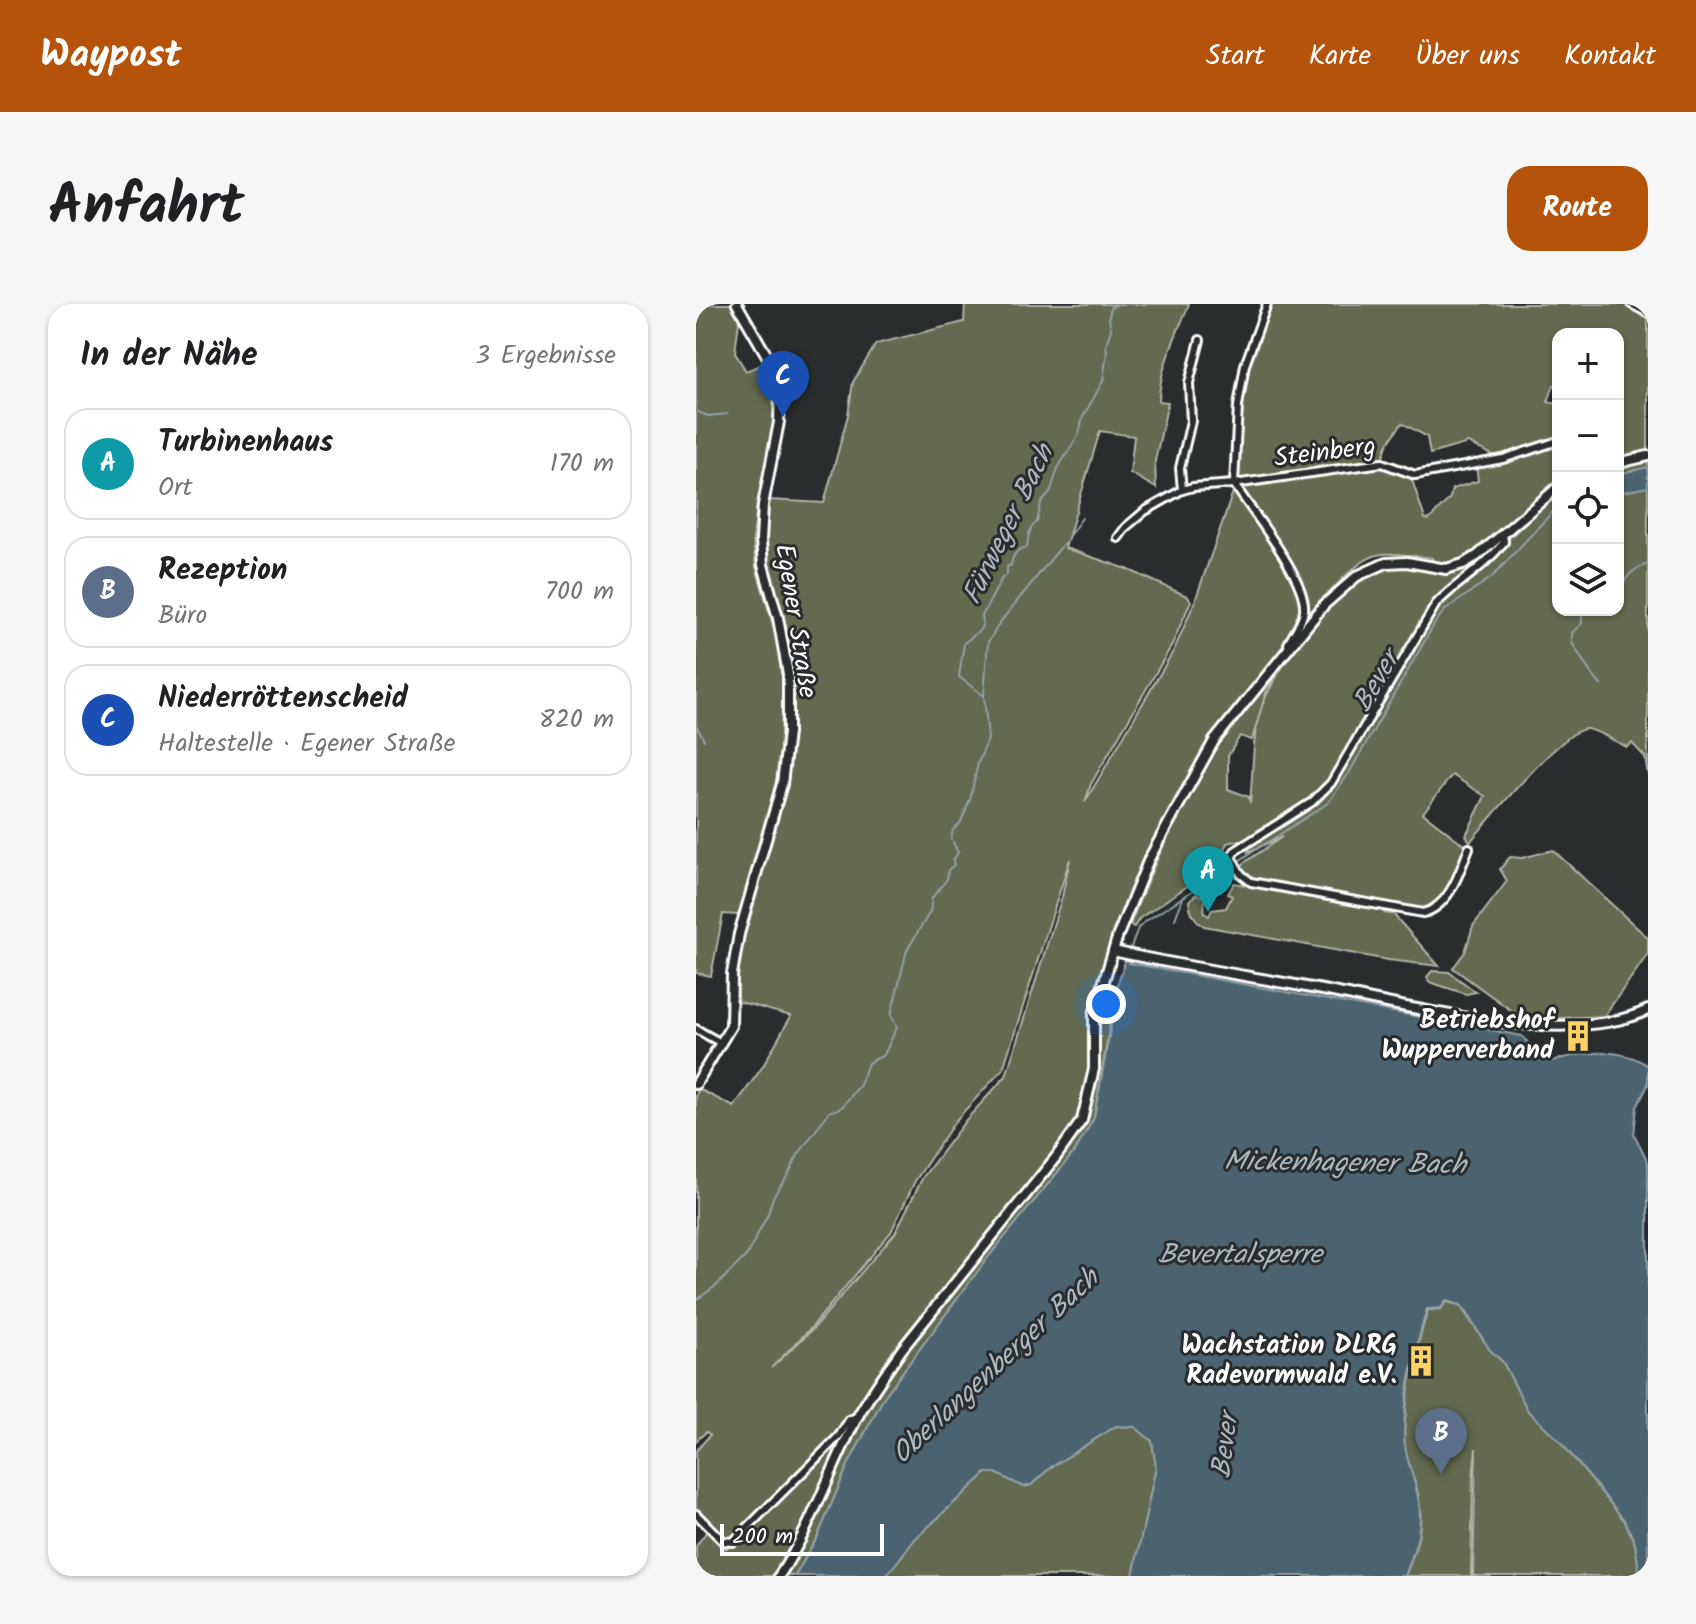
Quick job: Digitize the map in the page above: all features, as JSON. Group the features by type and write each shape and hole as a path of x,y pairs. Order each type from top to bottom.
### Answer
{"street":[{"name":"Egener Straße","path":"696,1084 731,1026 732,974 739,934 785,770 789,693 782,637 763,565 761,540 763,505 779,422 780,391 770,361 737,304"},
{"path":"1267,304 1245,365 1238,406 1234,484 1280,549 1302,593 1304,615 1288,644 1289,648"},
{"path":"1631,304 1648,313"},
{"path":"1118,538 1145,511 1182,490 1180,468 1191,421 1189,383 1200,340"},
{"name":"Steinberg","path":"1182,490 1382,463 1415,475 1503,459 1552,443"},
{"path":"1624,462 1648,456"},
{"path":"779,1576 798,1546 859,1416 902,1349 1056,1157 1082,1120 1094,1069 1094,1014 1113,951 1142,873 1207,752 1332,596 1366,570 1401,561 1441,568 1454,567 1477,556 1552,492"},
{"path":"1469,848 1447,896 1435,909 1423,913 1251,882 1237,868 1231,856 1312,802 1331,783 1436,604 1475,574 1494,554 1504,542 1503,533"},
{"path":"1113,951 1505,1023 1600,1024 1633,1017 1648,1010"},
{"path":"696,1029 721,1043"},
{"path":"696,1514 723,1541 733,1542 839,1436 849,1420 859,1416"}],"green space":[{"path":"696,304 735,304 739,321 735,353 746,371 770,361 780,391 753,539 756,567 777,638 781,674 789,684 783,694 779,770 742,907 737,915 723,914 711,976 696,973"},
{"path":"965,304 1189,304 1162,376 1159,401 1168,402 1155,461 1156,488 1130,473 1134,436 1100,431 1065,548 1127,569 1187,596 1191,601 1172,645 1091,784 1085,802 1175,648 1234,489 1288,569 1302,603 1302,615 1283,649 1202,752 1138,876 1112,941 1091,1007 1112,1012 1094,1118 1076,1150 990,1255 884,1397 848,1465 818,1536 795,1576 696,1576 696,1546 707,1531 724,1549 736,1544 736,1539 727,1541 696,1512 696,1451 710,1435 706,1432 696,1441 696,1095 699,1089 734,1107 763,1066 791,1016 737,1001 745,936 788,779 793,732 794,686 789,641 767,555 769,500 824,503 848,415 853,382 876,344 964,322","holes":["1070,859 1062,897 1006,1076 966,1120 923,1177 895,1233 813,1329 771,1368 811,1328 891,1232 915,1181 956,1120 1003,1069"]},
{"path":"1272,304 1648,304 1648,453 1624,458 1624,328 1552,328 1552,391 1548,402 1552,403 1552,485 1483,547 1458,562 1433,564 1432,558 1383,554 1359,564 1334,587 1294,637 1307,613 1300,580 1281,546 1240,487 1373,464 1403,468 1412,480 1425,519 1429,520 1450,498 1452,489 1478,481 1476,464 1501,459 1468,443 1430,454 1427,437 1402,423 1387,445 1382,460 1240,480 1237,478 1249,361"},
{"path":"1648,462 1648,775 1645,757 1632,743 1627,747 1586,729 1575,733 1544,759 1470,842 1466,835 1485,796 1452,775 1423,813 1467,847 1448,891 1427,911 1254,881 1240,869 1282,837 1248,852 1254,838 1227,843 1217,866 1140,918 1134,927 1130,925 1168,836 1230,729 1308,632 1361,580 1389,567 1445,573 1467,568 1504,543 1552,496 1552,616 1624,616 1624,468","holes":["1284,665 1267,694 1261,710 1267,689","1259,717 1250,803 1249,797 1228,789 1228,756 1240,736 1252,740"]},
{"path":"1553,850 1648,938 1648,954 1604,1016 1541,1019 1516,1014 1453,968 1465,952 1473,926 1507,881 1500,869 1510,857 1522,858"},
{"path":"1234,883 1382,909 1384,913 1393,914 1439,966 1388,960 1204,926 1192,912 1189,901 1196,894 1205,898 1204,913 1209,916 1212,910 1226,908"},
{"path":"1432,971 1449,972 1476,992 1466,994 1429,982 1427,977"},
{"path":"1446,1302 1460,1305 1490,1350 1503,1362 1528,1411 1559,1440 1625,1521 1635,1543 1640,1576 1473,1576 1476,1448 1471,1576 1405,1576 1417,1543 1420,1521 1419,1498 1404,1441 1407,1403 1428,1310 1441,1309"},
{"path":"1116,1426 1135,1427 1152,1441 1156,1467 1133,1576 886,1576 915,1539 986,1473 996,1473 1023,1487 1031,1485 1051,1467"}],"water":[{"path":"1648,467 1648,487 1624,492 1624,473"},
{"name":"Bevertalsperre","path":"1126,958 1130,958 1129,963 1522,1036 1548,1062 1586,1054 1612,1053 1637,1059 1648,1066 1648,1085 1637,1107 1634,1134 1648,1162 1648,1576 1640,1576 1635,1543 1625,1521 1559,1440 1528,1411 1503,1362 1490,1350 1461,1305 1446,1301 1441,1308 1427,1309 1409,1385 1404,1440 1417,1492 1420,1525 1405,1576 1133,1576 1156,1467 1152,1441 1135,1427 1116,1426 1051,1467 1031,1485 1023,1487 996,1473 986,1473 915,1539 886,1576 795,1576 818,1536 848,1465 884,1397 990,1255 1076,1150 1094,1118 1115,1003 1113,998"}],"waterway":[{"name":"Fürweger Bach","path":"951,839 970,800 978,763 988,739 984,696 959,677 964,643 980,630 982,616 1002,578 1007,575 1007,567 1016,553 1027,547 1041,503 1050,493 1058,468 1079,434 1083,417 1103,381 1106,345 1111,329 1111,304"},
{"name":"Fürweger Bach","path":"1111,308 1118,304"},
{"path":"696,411 708,416 727,414"},
{"name":"Bever","path":"1130,950 1138,928 1146,921 1328,803 1349,773 1444,611 1493,576 1552,512"},
{"path":"1068,537 1082,518"},
{"path":"984,695 988,642 1001,621 1064,543"},
{"path":"1624,582 1629,575 1648,564"},
{"path":"1582,616 1582,623 1572,633 1572,643 1601,685"},
{"path":"696,725 704,740"},
{"name":"Fürweger Bach","path":"696,1300 716,1286 747,1255 773,1197 798,1155 829,1112 841,1108 860,1085 868,1063 884,1055 897,1027 891,1015 907,950 930,912 932,898 954,865 953,860 958,853 953,842"},
{"name":"Bever","path":"1218,891 1226,870"},
{"path":"1175,919 1183,898"}],"place":[{"name":"Niederröttenscheid","path":"783,417"},
{"name":"Turbinenhaus","path":"1208,912"},
{"name":"Betriebshof Wupperverband","path":"1578,1036"},
{"name":"Wachstation DLRG Radevormwald e.V.","path":"1421,1361"},
{"name":"Rezeption","path":"1441,1474"}],"water label":[{"name":"Mickenhagener Bach","path":"1345,1164"},
{"name":"Oberlangenberger Bach","path":"996,1367"}]}
